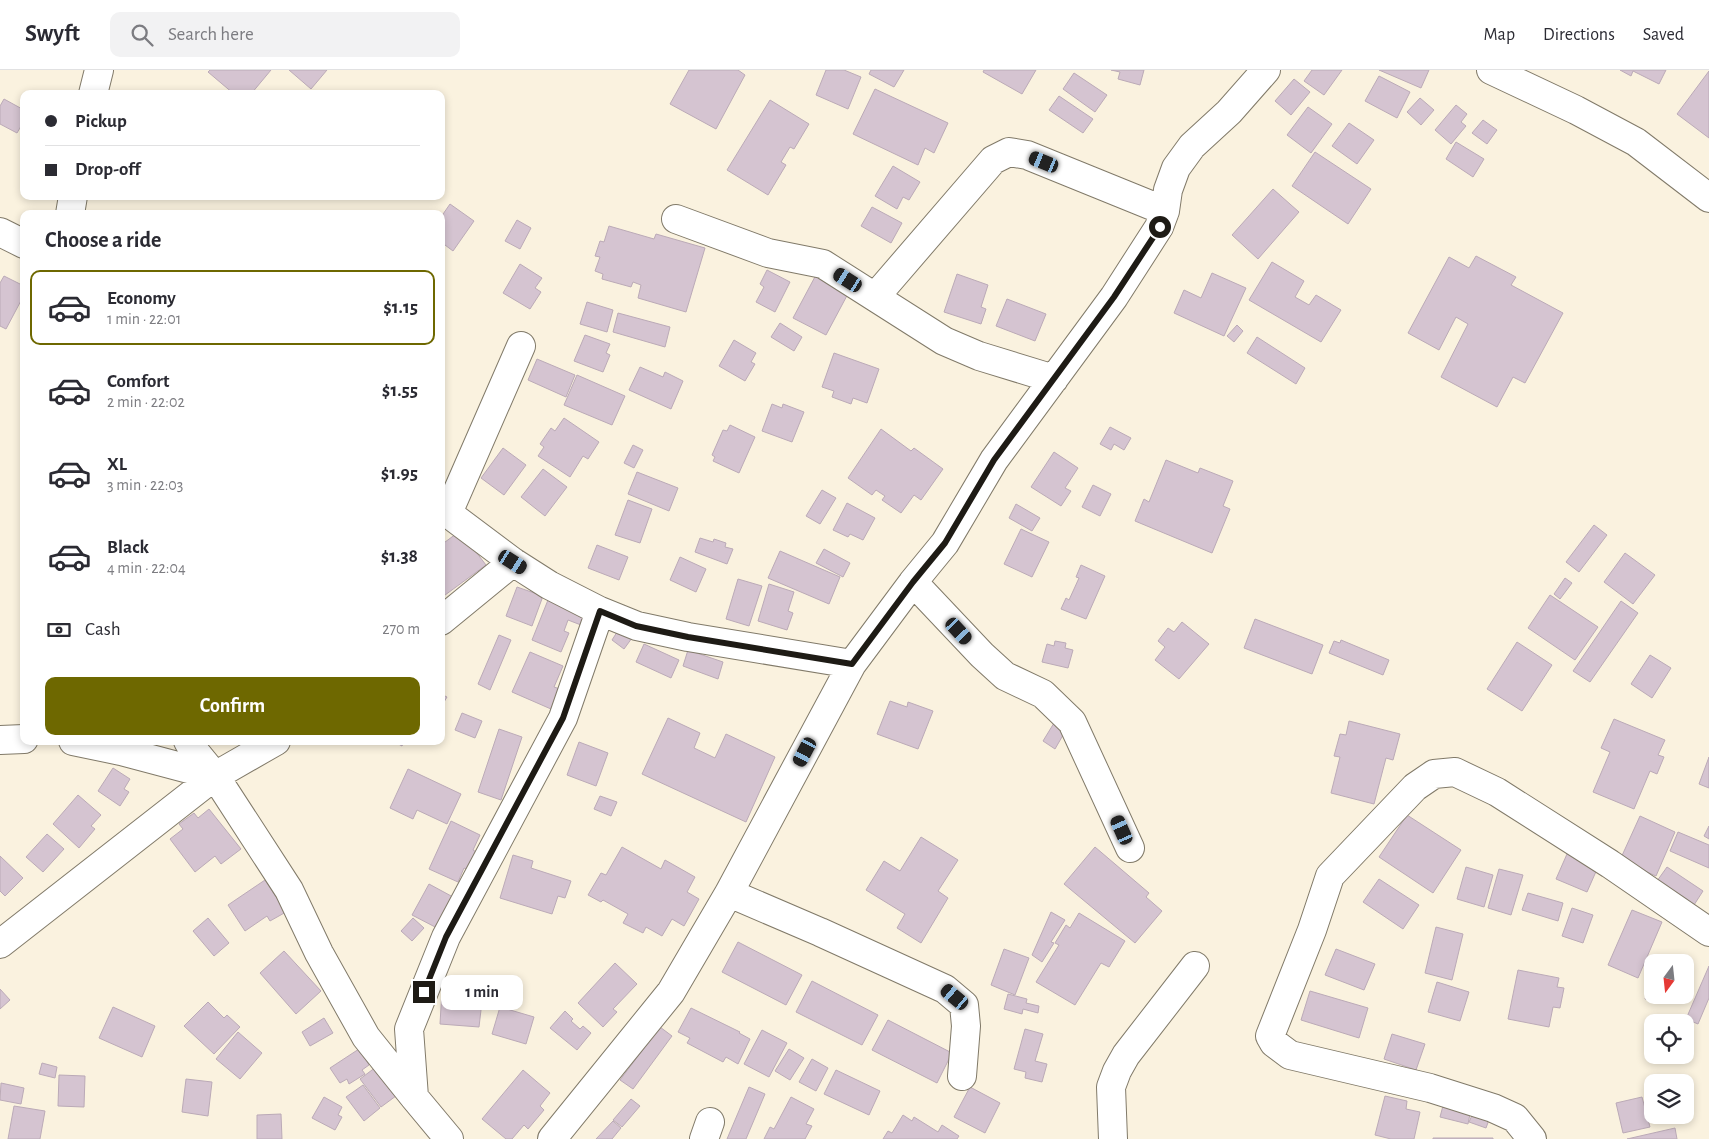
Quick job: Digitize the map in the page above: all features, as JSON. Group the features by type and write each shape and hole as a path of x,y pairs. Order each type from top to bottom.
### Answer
{"street":[{"path":"95,90 99,70"},
{"path":"552,1139 671,992 729,893 852,664 913,582 945,543 994,460 1114,297 1160,227 1168,190 1176,168 1192,146 1229,112 1266,70"},
{"path":"1492,70 1576,110 1636,142 1709,198"},
{"path":"875,297 993,160 1009,152 1027,155 1165,210"},
{"path":"676,219 768,254 823,264 944,340 979,356 1054,380"},
{"path":"0,232 20,242"},
{"path":"521,346 445,511 513,562 549,585 600,611 636,626 688,637 852,664"},
{"path":"445,618 513,562"},
{"path":"913,582 982,655 1005,676 1043,694 1072,722 1130,848"},
{"path":"414,1097 409,1029 446,937 563,718 600,611"},
{"path":"0,740 20,740"},
{"path":"92,745 215,776"},
{"path":"190,745 215,776 288,890 319,953 366,1037 449,1139"},
{"path":"0,944 215,776 269,745"},
{"path":"1532,1139 1515,1118 1493,1108 1430,1088 1290,1055 1274,1044 1270,1036 1312,930 1330,876 1415,787 1434,774 1455,772 1497,792 1610,864 1709,932"},
{"path":"729,893 945,989 964,1005 966,1026 962,1076"},
{"path":"1113,1139 1111,1087 1117,1071 1126,1055 1195,966"}],"building":[{"path":"210,70 271,70 254,90 229,90 208,72"},
{"path":"289,70 327,70 311,89"},
{"path":"689,70 738,70 745,75 716,129 670,104"},
{"path":"826,70 844,70 861,77 848,109 816,95"},
{"path":"871,70 904,70 894,87 869,74"},
{"path":"984,70 1036,70 1022,94 983,72"},
{"path":"1111,70 1144,70 1140,85 1118,79 1120,72"},
{"path":"1312,70 1342,70 1324,95 1304,81"},
{"path":"1379,70 1429,70 1421,88"},
{"path":"1620,70 1666,70 1659,84 1633,71 1631,76"},
{"path":"1709,71 1709,138 1677,114"},
{"path":"1074,73 1107,95 1095,112 1063,89"},
{"path":"1379,76 1410,92 1397,118 1365,101"},
{"path":"1294,79 1310,92 1291,115 1275,101"},
{"path":"875,89 948,123 934,153 925,148 918,165 853,134"},
{"path":"1059,96 1093,119 1083,133 1049,110"},
{"path":"1420,98 1434,110 1421,125 1407,112"},
{"path":"4,99 20,108 20,128 17,133 0,124 0,106"},
{"path":"770,100 809,124 794,149 790,147 781,162 786,165 768,195 727,170"},
{"path":"1456,105 1467,114 1461,122 1466,126 1451,144 1435,130"},
{"path":"1308,107 1332,124 1311,153 1287,135"},
{"path":"1483,120 1497,130 1487,144 1472,133"},
{"path":"1349,123 1374,140 1357,164 1332,146"},
{"path":"1456,142 1484,159 1473,177 1446,159"},
{"path":"1315,152 1371,189 1348,224 1292,186"},
{"path":"893,166 920,182 909,200 903,197 897,209 875,196"},
{"path":"1273,189 1299,212 1258,259 1232,235"},
{"path":"450,204 474,221 453,251 445,245 445,211"},
{"path":"872,207 902,223 891,243 861,226"},
{"path":"517,220 531,228 520,249 505,241"},
{"path":"609,226 654,239 656,234 705,248 686,312 638,298 641,285 633,282 631,287 602,279 603,274 595,271 600,257 595,256 600,241 604,242"},
{"path":"1476,256 1516,277 1511,285 1563,313 1525,383 1513,377 1497,407 1441,377 1468,324 1456,317 1439,350 1408,333 1449,257 1469,268"},
{"path":"1272,262 1304,281 1295,297 1309,305 1316,295 1341,310 1321,342 1249,300"},
{"path":"520,264 542,278 535,288 541,292 530,309 503,293"},
{"path":"767,270 790,282 775,312 756,302 764,287 760,284"},
{"path":"817,273 850,290 826,335 793,318"},
{"path":"1212,273 1246,288 1224,336 1174,313 1184,290 1201,298"},
{"path":"957,274 988,285 981,307 986,309 981,324 944,312"},
{"path":"4,276 20,284 20,303 6,329 0,326 0,283"},
{"path":"1007,299 1046,314 1035,341 996,326"},
{"path":"587,302 613,310 607,332 580,324"},
{"path":"618,313 670,327 665,347 613,332"},
{"path":"780,323 802,337 794,351 771,337"},
{"path":"1237,325 1243,331 1234,342 1227,336"},
{"path":"585,335 610,344 606,353 610,355 603,372 574,361"},
{"path":"1257,337 1305,368 1296,384 1247,353"},
{"path":"734,340 756,353 751,362 755,364 745,381 719,366"},
{"path":"834,353 879,369 867,403 853,398 851,404 832,397 834,391 822,387"},
{"path":"537,359 575,375 566,397 528,380"},
{"path":"640,367 663,377 665,372 683,381 671,409 629,390"},
{"path":"577,375 625,396 612,425 564,405"},
{"path":"772,404 782,408 783,404 804,412 792,442 762,431"},
{"path":"564,418 599,442 588,459 583,456 570,477 538,456 544,447 540,444 551,428 555,431"},
{"path":"730,425 755,437 739,473 713,461 715,457 712,455 723,430 727,431"},
{"path":"1110,427 1131,438 1124,450 1114,444 1111,450 1100,444"},
{"path":"881,429 911,451 914,448 943,469 921,500 914,495 901,513 882,500 885,496 876,490 872,495 848,478"},
{"path":"633,445 643,450 634,468 624,463"},
{"path":"503,448 526,465 504,495 481,478"},
{"path":"1054,452 1078,468 1065,488 1071,491 1061,506 1031,487"},
{"path":"1166,460 1198,473 1200,468 1233,481 1223,506 1230,509 1212,553 1135,521 1144,499 1149,502"},
{"path":"543,469 567,487 545,516 521,497"},
{"path":"637,472 678,488 669,511 628,494"},
{"path":"1093,485 1111,494 1100,516 1082,507"},
{"path":"822,490 836,498 820,524 806,516"},
{"path":"628,500 652,509 640,543 615,535"},
{"path":"847,503 875,518 863,540 850,534 848,537 833,530"},
{"path":"1016,504 1040,518 1032,531 1009,518"},
{"path":"1594,525 1607,535 1579,572 1566,562"},
{"path":"1021,529 1049,542 1032,577 1004,564"},
{"path":"460,531 486,565 445,595 445,542"},
{"path":"700,538 713,542 714,539 726,543 725,547 733,549 727,564 695,552"},
{"path":"597,545 628,557 619,580 588,568"},
{"path":"824,549 850,563 843,577 816,563"},
{"path":"780,551 840,577 829,604 768,578"},
{"path":"1625,553 1655,575 1633,604 1604,582"},
{"path":"680,557 706,569 696,592 670,580"},
{"path":"1081,565 1105,576 1086,619 1061,609 1066,598 1069,600 1079,578 1076,577"},
{"path":"1565,578 1572,583 1560,599 1554,594"},
{"path":"738,579 762,586 749,626 726,619"},
{"path":"769,584 794,592 788,611 793,613 787,630 758,621"},
{"path":"517,587 543,596 532,626 506,616"},
{"path":"1550,595 1598,627 1575,660 1528,628"},
{"path":"548,600 585,616 581,625 568,620 564,631 569,633 561,652 532,640"},
{"path":"1621,601 1638,613 1590,682 1573,671"},
{"path":"1255,619 1323,645 1312,674 1244,648"},
{"path":"1182,622 1209,644 1179,679 1155,660 1165,647 1158,641 1168,628 1174,632"},
{"path":"619,629 632,638 624,649 612,640"},
{"path":"499,635 511,640 490,690 478,684"},
{"path":"1341,640 1389,660 1383,675 1329,653 1334,641 1340,643"},
{"path":"1055,641 1066,643 1065,648 1073,650 1068,668 1042,662 1047,644 1054,646"},
{"path":"1517,642 1552,665 1522,711 1487,689"},
{"path":"644,644 679,660 671,678 636,662"},
{"path":"688,650 723,662 718,679 683,666"},
{"path":"530,652 563,666 554,687 560,689 551,709 512,692"},
{"path":"1650,655 1671,668 1652,698 1631,684"},
{"path":"890,701 907,707 908,702 933,711 918,749 877,734"},
{"path":"462,713 482,721 475,738 455,730"},
{"path":"668,718 700,733 694,748 715,758 726,734 775,757 746,822 642,774"},
{"path":"1614,719 1665,740 1658,755 1664,757 1657,774 1650,771 1634,809 1593,792 1610,752 1601,748"},
{"path":"1349,721 1400,734 1393,760 1386,758 1374,804 1331,793 1340,757 1334,756 1340,734 1346,735"},
{"path":"1054,723 1066,730 1055,749 1043,741"},
{"path":"499,729 522,737 501,800 478,792"},
{"path":"579,742 608,753 596,786 567,775"},
{"path":"1709,757 1709,788 1699,784"},
{"path":"113,768 130,779 124,789 129,792 120,806 98,791"},
{"path":"408,769 461,794 447,824 417,810 413,819 390,808"},
{"path":"78,795 101,815 91,826 95,829 79,848 53,824"},
{"path":"600,796 617,802 611,816 594,809"},
{"path":"209,809 241,849 221,864 215,856 195,872 170,839 183,829 179,824 194,813 198,818"},
{"path":"1407,815 1461,850 1433,893 1379,857"},
{"path":"1640,816 1675,832 1656,876 1620,860"},
{"path":"451,821 480,835 473,850 478,853 469,870 464,868 458,882 429,869"},
{"path":"1709,826 1709,839 1704,836"},
{"path":"1678,832 1709,845 1709,868 1670,851"},
{"path":"47,834 64,849 43,872 26,857"},
{"path":"921,837 958,860 938,891 948,898 921,943 897,928 905,914 866,890 884,861 900,871"},
{"path":"622,847 661,869 665,860 695,877 687,892 699,899 684,926 672,919 662,936 646,927 643,933 623,923 628,914 603,900 601,902 588,895 601,873 606,875"},
{"path":"1095,847 1149,893 1146,897 1162,911 1135,943 1064,884"},
{"path":"1567,854 1598,867 1587,892 1556,879"},
{"path":"513,855 533,861 531,868 571,881 565,898 558,896 552,914 500,898"},
{"path":"0,856 23,878 5,896 0,891"},
{"path":"1466,867 1493,875 1484,907 1457,899"},
{"path":"1667,867 1703,891 1694,905 1657,881"},
{"path":"1499,869 1523,875 1511,915 1488,908"},
{"path":"1379,879 1419,905 1403,929 1363,902"},
{"path":"265,880 286,912 270,921 267,916 245,931 228,905"},
{"path":"429,884 453,897 439,929 412,915"},
{"path":"1528,893 1563,903 1558,921 1522,910"},
{"path":"1572,908 1593,915 1583,943 1562,936"},
{"path":"1632,910 1662,922 1648,954 1644,954 1644,964 1638,978 1608,965"},
{"path":"1051,912 1065,920 1051,942 1054,943 1042,962 1032,955"},
{"path":"1079,913 1125,941 1109,967 1101,963 1075,1005 1036,982 1059,945 1055,943 1066,925 1070,928"},
{"path":"208,918 229,943 214,956 193,931"},
{"path":"413,918 424,928 412,941 401,931"},
{"path":"1436,927 1463,934 1452,980 1425,973"},
{"path":"738,942 802,975 786,1005 722,972"},
{"path":"1004,949 1029,958 1015,995 991,985"},
{"path":"1336,949 1375,964 1364,990 1325,975"},
{"path":"284,951 321,991 296,1014 260,973"},
{"path":"615,963 637,984 613,1009 617,1012 603,1027 578,1003"},
{"path":"1709,966 1709,998 1698,1024 1694,1022 1694,1014 1688,1014"},
{"path":"1518,970 1559,978 1557,987 1564,988 1560,1008 1553,1007 1549,1027 1508,1019"},
{"path":"812,981 878,1015 862,1045 796,1012"},
{"path":"1437,982 1469,992 1460,1021 1428,1012"},
{"path":"0,989 10,1000 0,1009"},
{"path":"442,990 483,993 479,1027 440,1024"},
{"path":"1310,991 1368,1008 1359,1038 1301,1020"},
{"path":"1008,994 1027,999 1026,1003 1039,1006 1038,1013 1023,1009 1022,1014 1004,1009"},
{"path":"208,1002 224,1018 227,1015 240,1027 214,1054 184,1026"},
{"path":"113,1007 155,1026 142,1057 99,1038"},
{"path":"500,1007 534,1017 526,1044 492,1034"},
{"path":"691,1008 740,1032 750,1039 738,1064 726,1057 723,1062 687,1043 690,1038 678,1032"},
{"path":"565,1011 573,1019 571,1021 580,1029 583,1026 591,1033 577,1050 550,1028"},
{"path":"324,1018 333,1033 310,1046 302,1032"},
{"path":"888,1020 952,1053 937,1083 872,1050"},
{"path":"660,1027 672,1036 633,1089 620,1080"},
{"path":"1025,1029 1043,1034 1035,1061 1047,1064 1042,1082 1025,1078 1026,1072 1014,1069"},
{"path":"762,1030 787,1043 769,1077 744,1064"},
{"path":"238,1032 262,1053 240,1079 216,1059"},
{"path":"1392,1034 1425,1044 1416,1070 1384,1059"},
{"path":"359,1049 369,1065 362,1070 365,1074 349,1084 347,1079 340,1083 330,1068"},
{"path":"789,1049 804,1058 790,1080 775,1071"},
{"path":"812,1059 828,1068 816,1091 799,1082"},
{"path":"42,1063 57,1067 55,1078 39,1074"},
{"path":"376,1067 400,1093 381,1107 360,1079"},
{"path":"523,1070 550,1093 540,1106 544,1110 528,1129 524,1125 512,1139 506,1139 482,1119"},
{"path":"836,1070 880,1091 869,1115 824,1094"},
{"path":"59,1075 85,1076 84,1107 58,1106"},
{"path":"186,1079 212,1082 208,1116 182,1112"},
{"path":"1,1083 24,1088 21,1104 0,1100"},
{"path":"363,1085 380,1108 364,1121 346,1097"},
{"path":"749,1087 765,1094 746,1139 727,1139"},
{"path":"970,1087 1000,1103 985,1133 954,1117"},
{"path":"1385,1096 1407,1101 1406,1109 1420,1112 1414,1139 1391,1139 1375,1135"},
{"path":"324,1097 342,1107 338,1115 342,1117 335,1130 312,1118"},
{"path":"791,1097 814,1109 806,1124 812,1126 805,1139 764,1139 770,1127 774,1129"},
{"path":"1642,1097 1644,1124 1649,1124 1650,1127 1623,1133 1616,1103"},
{"path":"631,1099 640,1106 622,1127 613,1120"},
{"path":"1444,1102 1471,1109 1468,1124 1440,1117"},
{"path":"14,1106 45,1111 40,1139 8,1139"},
{"path":"1474,1111 1490,1117 1486,1128 1469,1122"},
{"path":"281,1114 282,1139 257,1139 257,1115"},
{"path":"903,1115 912,1121 914,1117 938,1132 942,1125 959,1136 957,1139 883,1139 888,1131 892,1133"},
{"path":"613,1121 621,1128 612,1139 596,1139"},
{"path":"1675,1128 1677,1139 1627,1139"},
{"path":"1493,1138 1493,1139 1433,1139"}],"route":[{"path":"424,992 446,937 563,718 600,611 636,626 688,637 852,664 913,582 945,543 994,460 1114,297 1160,227"}]}
